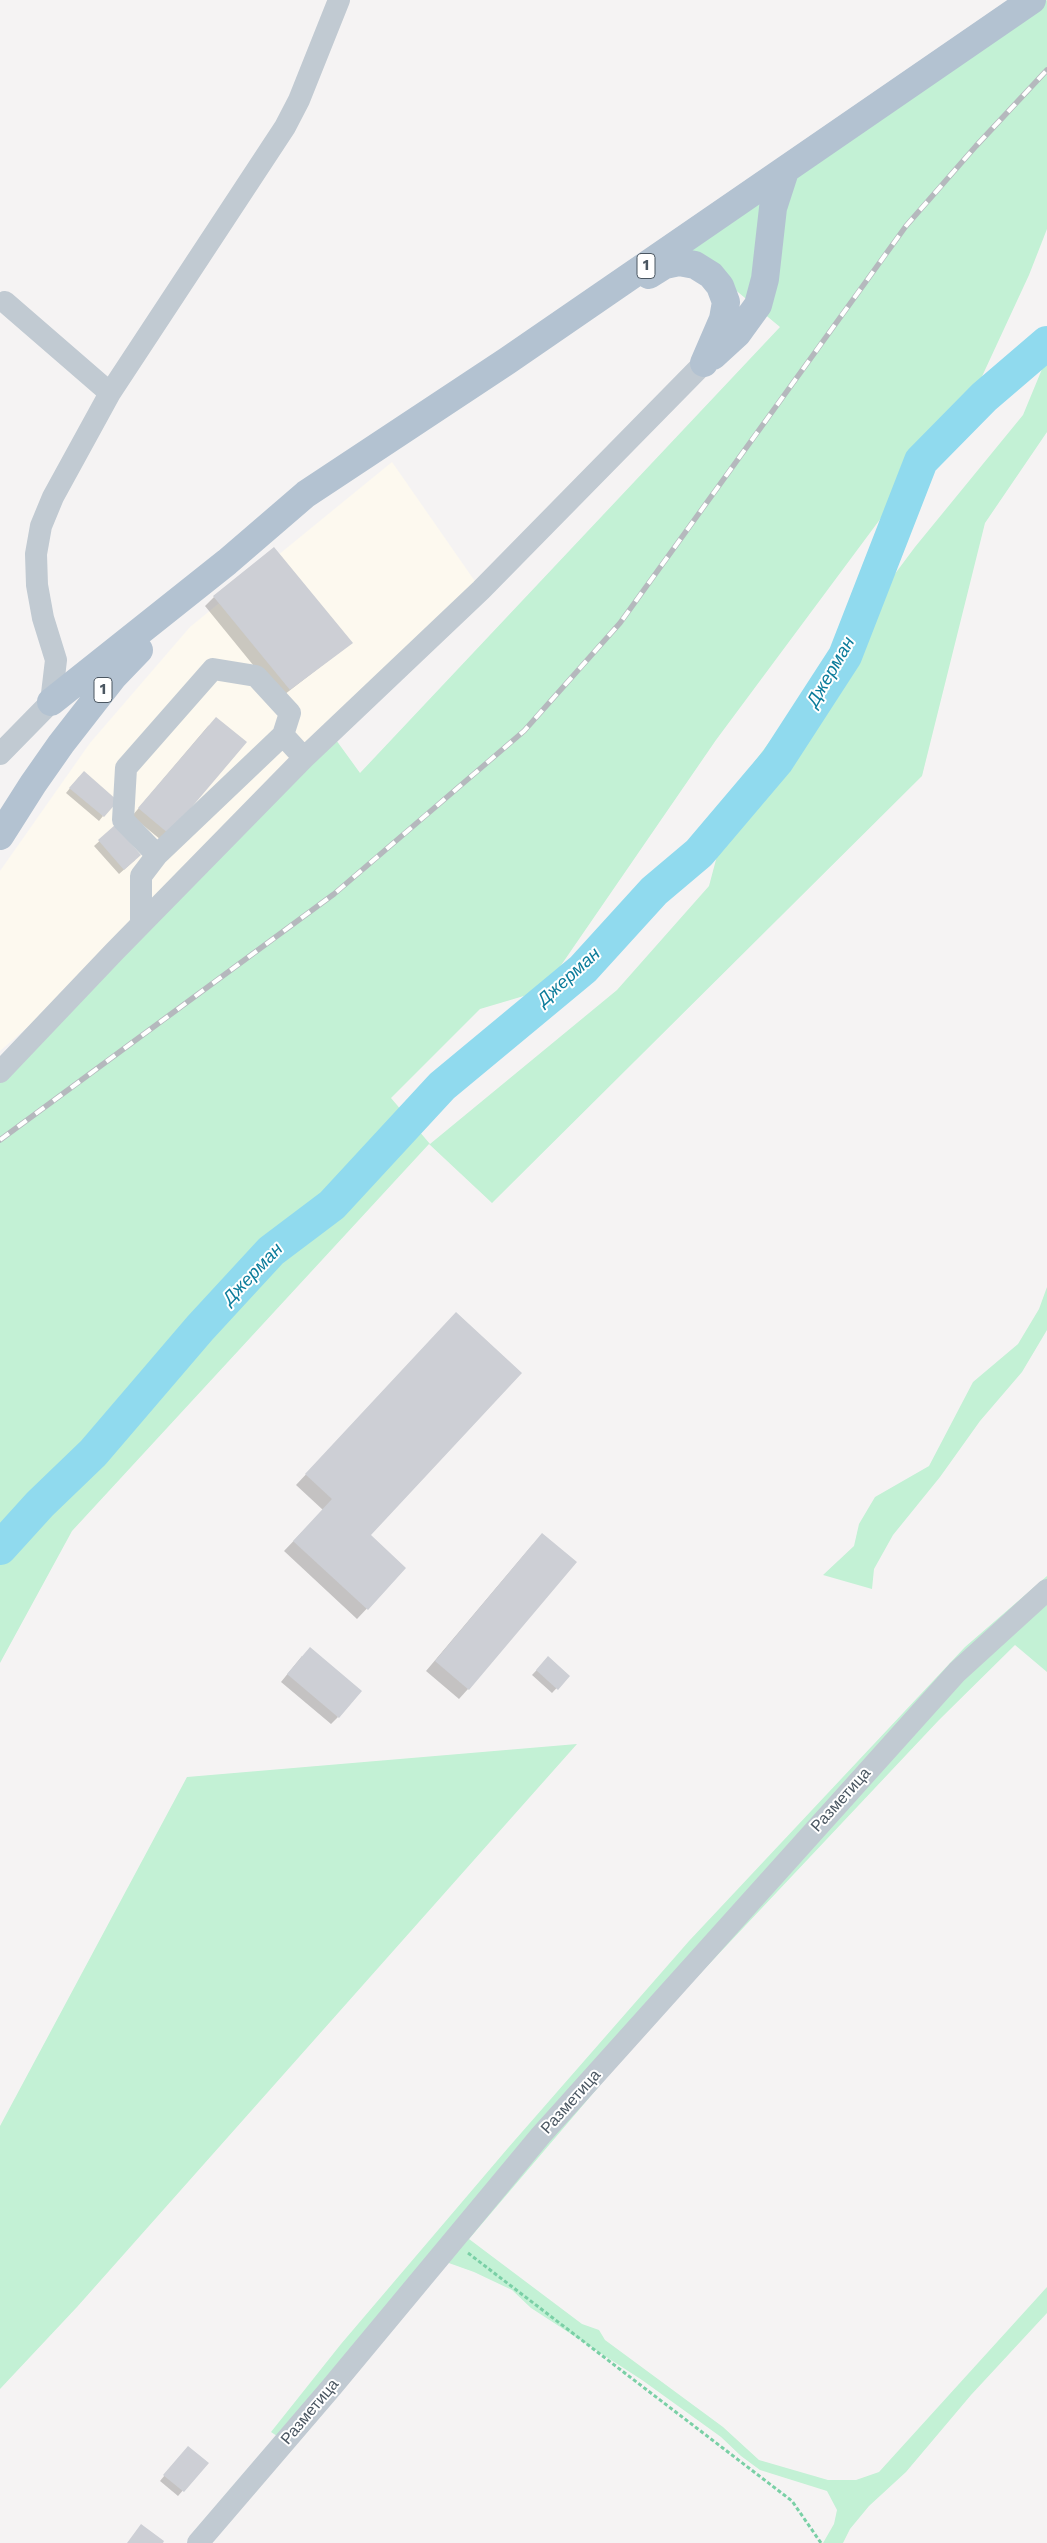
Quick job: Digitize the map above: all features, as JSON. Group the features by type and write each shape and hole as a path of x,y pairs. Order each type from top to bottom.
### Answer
{"main road":[{"name":"1","path":"0,836 61,744 114,676 227,562 306,494 507,361 1032,0"},
{"path":"704,364 737,334 758,305 765,279 773,208 785,171"},
{"path":"507,361 665,265 680,262 695,265 711,274 720,286 726,302 717,338 704,364"},
{"path":"51,702 227,562"},
{"path":"51,702 60,705 66,713 67,723 61,744"}],"street":[{"path":"0,754 51,702 56,660 43,618 37,585 36,554 41,526 53,497 110,393 285,127 300,100 329,30 339,0"},
{"path":"5,302 110,393"},
{"path":"0,1072 140,924 304,758 481,590 704,364"},
{"path":"140,924 141,876 157,856 283,734 290,713 256,676 213,669 126,768 123,820 157,856"},
{"path":"283,734 304,758"},
{"path":"0,1051 114,952"},
{"name":"Разметица","path":"198,2543 541,2134 957,1672 1047,1590"}],"path":[{"path":"452,2241 792,2501 821,2543"}],"shaded area":[{"path":"392,462 481,590 114,952 0,1051 0,871 90,743 190,627"}],"green space":[{"path":"1047,0 1047,229 1029,275 953,439 881,518 716,740 544,990 480,1009 391,1098 430,1144 617,990 709,886 735,788 915,547 1023,415 1047,357 1047,432 985,523 922,776 492,1203 429,1144 72,1531 0,1663 0,1072 331,733 360,773 780,327 680,244"},
{"path":"1047,1287 1047,1330 1022,1372 980,1421 940,1477 893,1535 874,1569 872,1589 823,1575 854,1546 859,1524 875,1497 929,1466 973,1382 1018,1344 1039,1309"},
{"path":"1047,1576 1047,1672 1015,1645 939,1720 647,2030 469,2239 582,2324 599,2330 605,2340 723,2427 759,2460 828,2480 856,2480 879,2472 1047,2287 1047,2313 971,2395 906,2472 869,2506 850,2529 843,2543 823,2543 834,2524 837,2510 827,2491 760,2470 741,2456 721,2437 642,2380 531,2308 512,2290 474,2272 446,2262 292,2446 271,2432 341,2344 508,2148 689,1941 965,1647"},
{"path":"577,1744 77,2307 0,2389 0,2126 187,1777"}],"building":[{"path":"274,547 353,643 290,690 213,596"},
{"path":"216,717 247,742 169,834 138,808"},
{"path":"84,771 118,801 104,817 69,788"},
{"path":"115,825 141,855 124,870 98,840"},
{"path":"456,1312 522,1373 371,1535 406,1568 368,1610 293,1541 332,1499 305,1474"},
{"path":"542,1533 577,1562 469,1690 435,1661"},
{"path":"310,1647 362,1691 339,1718 287,1674"},
{"path":"548,1656 570,1676 558,1690 536,1670"},
{"path":"188,2446 209,2463 184,2492 163,2475"},
{"path":"141,2524 164,2541 163,2543 127,2543"}],"waterway":[{"name":"Джерман","path":"0,1548 40,1504 93,1453 200,1328 271,1251 332,1205 442,1086 583,969 654,891 699,853 777,761 845,656 921,461 984,397 1047,343"}],"railway":[{"path":"0,1140 334,894 524,731 620,623 906,226 976,146 1047,70"}]}
